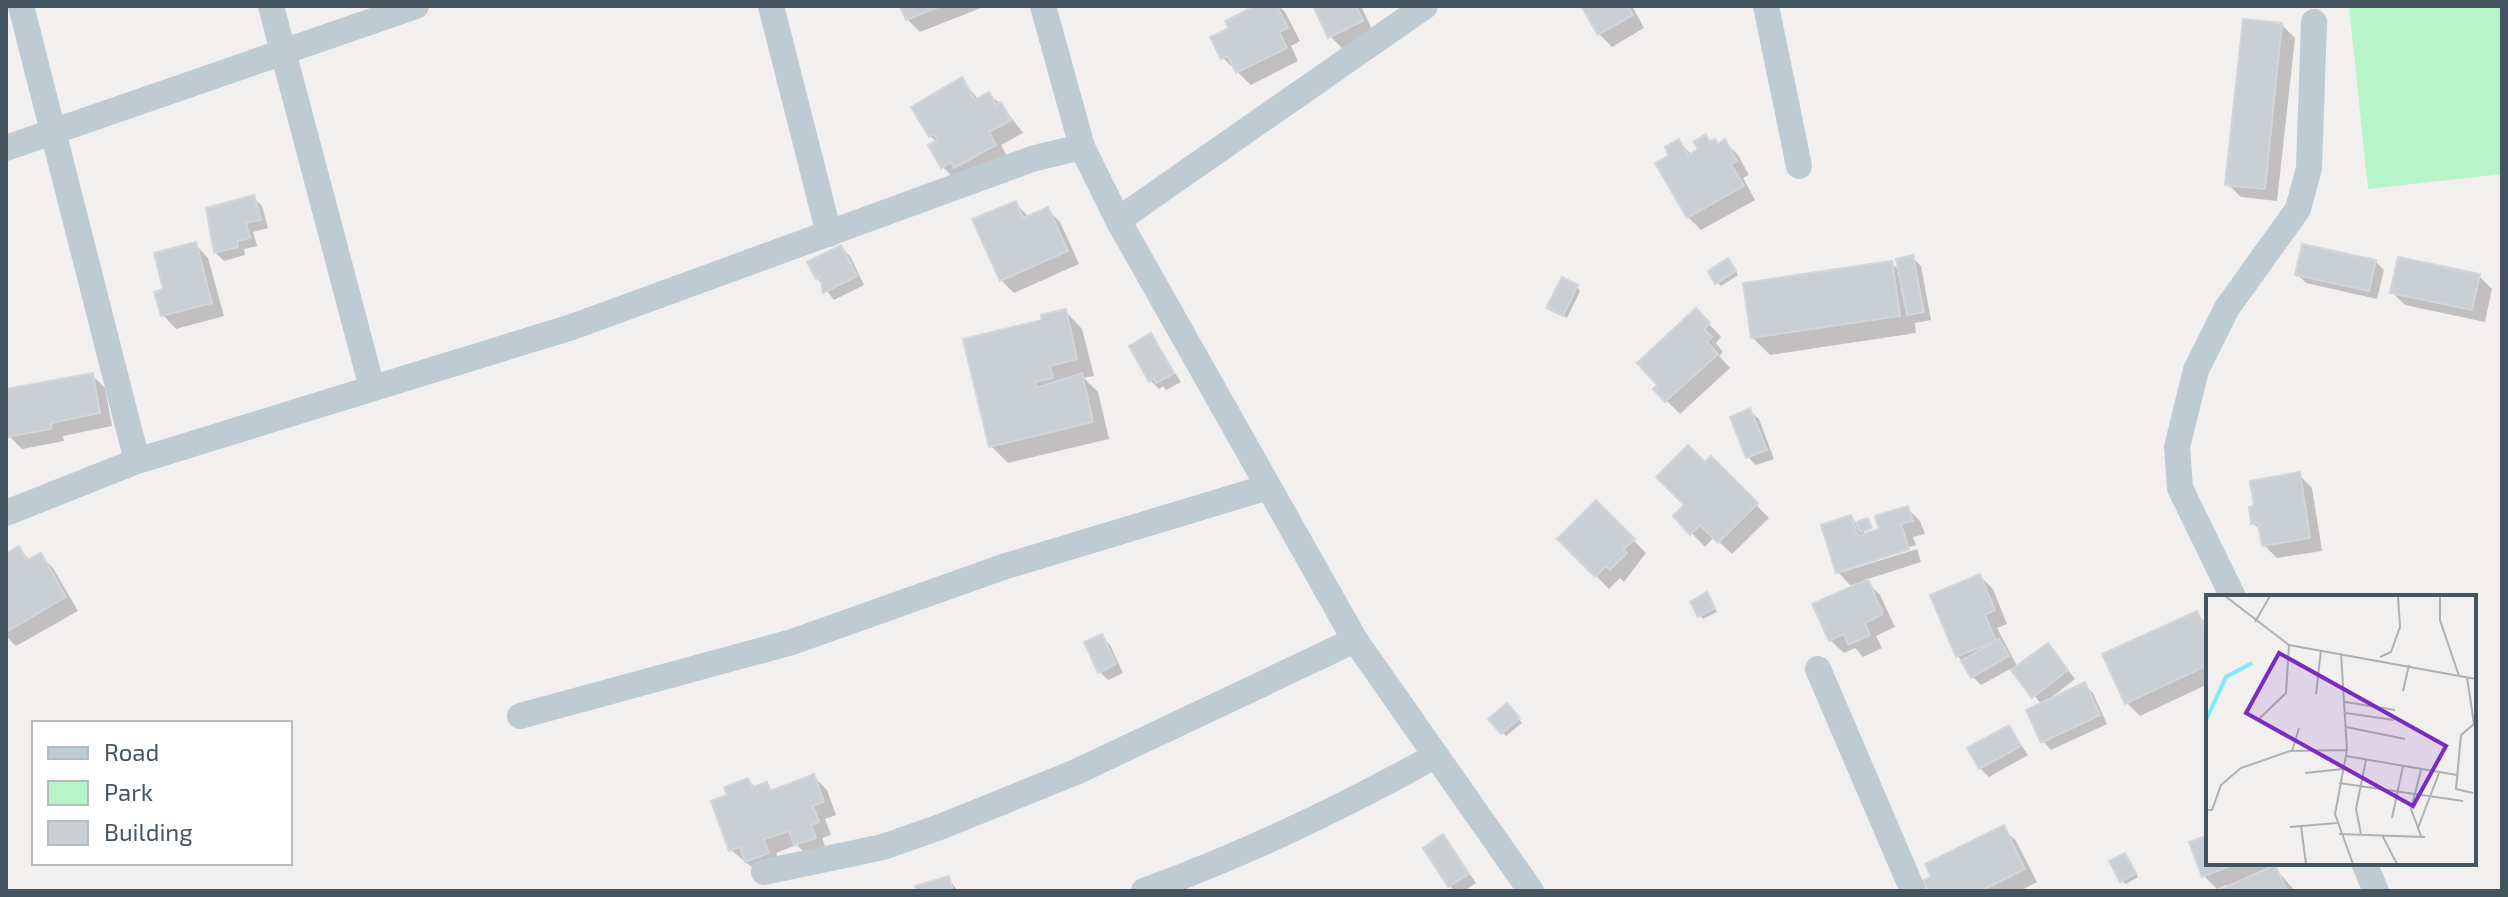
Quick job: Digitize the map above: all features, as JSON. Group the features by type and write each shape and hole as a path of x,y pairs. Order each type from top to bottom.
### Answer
{"street":[{"path":"21,6 137,461"},
{"path":"271,6 372,388"},
{"path":"6,148 416,6"},
{"path":"771,6 829,234"},
{"path":"1043,6 1082,147 1118,220 1355,640 1531,891"},
{"path":"1118,220 1425,6"},
{"path":"1766,6 1799,166"},
{"path":"2232,595 2180,488 2177,447 2196,370 2227,308 2298,209 2309,168 2314,22"},
{"path":"6,513 137,461 572,327 1035,158 1082,147"},
{"path":"520,716 792,642 1003,567 1268,487"},
{"path":"764,872 883,847 940,827 1076,772 1355,640"},
{"path":"1818,669 1913,891"},
{"path":"1144,891 1232,859 1351,803 1435,756"},
{"path":"2365,865 2376,891"}],"green space":[{"path":"2349,6 2502,6 2502,174 2368,189"}],"building":[{"path":"900,6 941,6 906,20"},
{"path":"1255,6 1277,6 1288,28 1279,32 1287,48 1236,73 1228,56 1221,59 1210,37 1229,28 1225,21"},
{"path":"1313,6 1356,6 1363,21 1328,38"},
{"path":"1581,6 1628,6 1633,15 1598,35"},
{"path":"2243,19 2282,23 2265,189 2225,185"},
{"path":"962,77 975,100 989,92 996,105 1001,102 1011,120 989,132 996,145 954,168 951,162 941,168 928,145 937,140 934,134 929,137 911,107"},
{"path":"1706,134 1709,142 1715,139 1718,144 1725,139 1737,161 1731,164 1744,186 1687,218 1655,163 1669,155 1665,147 1679,139 1688,155 1698,149 1693,142"},
{"path":"254,195 261,220 246,223 250,238 237,241 238,247 214,253 206,208"},
{"path":"1016,201 1023,218 1048,207 1068,251 1000,281 972,219"},
{"path":"196,242 212,303 161,316 154,292 163,289 154,253"},
{"path":"2302,244 2376,260 2369,291 2295,275"},
{"path":"841,245 857,276 823,293 820,276 816,279 807,262"},
{"path":"1913,255 1924,312 1907,315 1896,259"},
{"path":"2398,257 2480,274 2472,310 2390,293"},
{"path":"1728,258 1736,271 1715,284 1708,271"},
{"path":"1892,261 1900,316 1751,338 1743,283"},
{"path":"1562,277 1578,285 1563,316 1546,308"},
{"path":"1696,308 1710,323 1704,329 1712,337 1707,342 1718,354 1665,402 1653,389 1657,385 1637,363"},
{"path":"1066,309 1077,359 1050,366 1053,378 1035,382 1036,388 1082,373 1093,422 989,447 963,339 1042,320 1041,315"},
{"path":"1151,333 1174,373 1156,383 1154,378 1149,382 1129,346"},
{"path":"93,373 100,413 51,423 51,429 7,437 6,389"},
{"path":"1750,408 1767,450 1746,458 1730,417"},
{"path":"1688,445 1705,462 1711,456 1758,503 1718,543 1700,525 1690,535 1673,516 1684,505 1656,477"},
{"path":"2300,472 2310,538 2262,546 2258,523 2251,524 2249,507 2254,506 2250,481"},
{"path":"1596,500 1635,539 1623,550 1627,553 1610,570 1606,566 1595,577 1557,539"},
{"path":"1908,506 1913,521 1901,524 1909,549 1836,573 1821,525 1851,515 1858,536 1879,529 1875,516"},
{"path":"1868,518 1872,528 1860,532 1856,522"},
{"path":"19,546 27,560 41,553 66,597 6,632 6,554"},
{"path":"1980,574 1995,610 1985,615 1996,641 1956,657 1930,595"},
{"path":"1868,579 1883,614 1865,623 1870,635 1848,645 1844,634 1829,641 1812,604"},
{"path":"1707,592 1715,608 1698,617 1690,602"},
{"path":"2197,611 2206,631 2206,666 2125,704 2102,654"},
{"path":"1102,634 1116,664 1098,673 1084,642"},
{"path":"1999,639 2009,656 1971,678 1961,661"},
{"path":"2048,643 2068,670 2032,698 2011,670"},
{"path":"2085,682 2100,715 2041,743 2026,710"},
{"path":"1507,703 1520,718 1501,734 1488,719"},
{"path":"2009,725 2021,746 1979,769 1967,748"},
{"path":"814,774 824,802 813,806 819,822 811,825 816,838 794,845 789,831 764,839 769,853 745,862 740,847 729,851 711,801 727,795 724,787 748,778 752,787 767,782 770,791"},
{"path":"2004,825 2025,869 1981,891 1929,891 1923,880 1931,877 1925,864"},
{"path":"1443,834 1469,874 1448,887 1423,848"},
{"path":"2206,836 2206,865 2233,865 2202,877 2189,842"},
{"path":"2125,853 2136,873 2120,882 2109,861"},
{"path":"2275,865 2287,891 2217,891"},
{"path":"949,876 953,891 917,891 915,886"}]}
